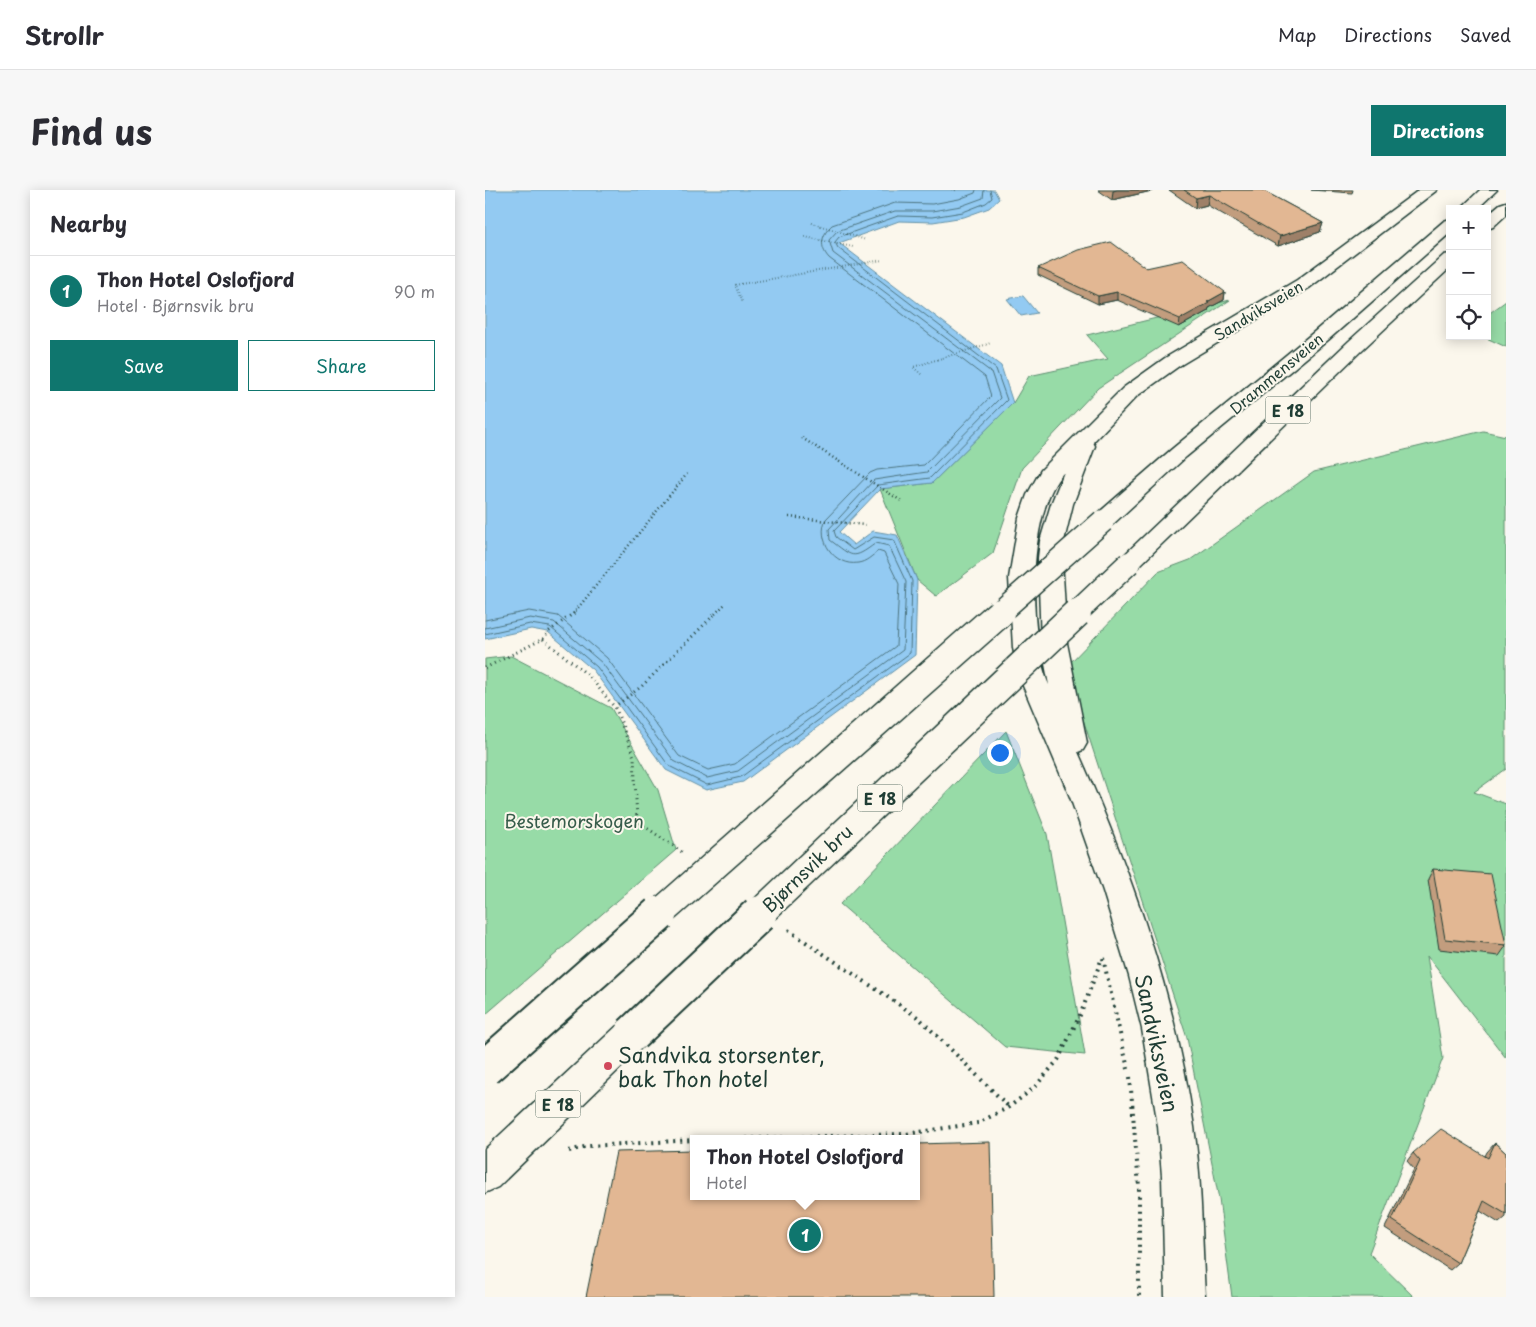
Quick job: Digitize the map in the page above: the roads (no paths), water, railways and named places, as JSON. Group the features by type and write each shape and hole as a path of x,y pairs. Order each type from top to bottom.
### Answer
{"main road":[{"name":"Sandviksveien","path":"1185,1297 1181,1176 1176,1126 1164,1056 1134,941 1085,797 1055,656 1050,558 1052,541 1061,504 1090,434 1140,384 1206,341 1303,284 1429,190"},
{"path":"1472,205 1489,190"},
{"path":"1491,220 1506,207"},
{"name":"Drammensveien","path":"485,1068 1179,453 1321,336 1446,227"},
{"name":"Drammensveien","path":"1129,563 1356,345 1446,263"},
{"name":"Bjørnsvik bru","path":"485,1174 1129,563"}],"water":[{"path":"485,190 994,190 999,199 989,208 964,217 933,222 899,221 839,243 1001,366 1013,403 932,483 880,489 839,532 854,545 873,531 897,535 917,580 915,655 743,782 706,790 666,770 593,670 548,632 531,629 485,639"},
{"path":"1023,296 1037,313 1021,316 1007,299"}],"place":[{"name":"Sandvika storsenter, bak Thon hotel","path":"608,1066"},
{"name":"Thon Hotel Oslofjord","path":"805,1235"}],"park label":[{"name":"Bestemorskogen","path":"574,820"}]}
